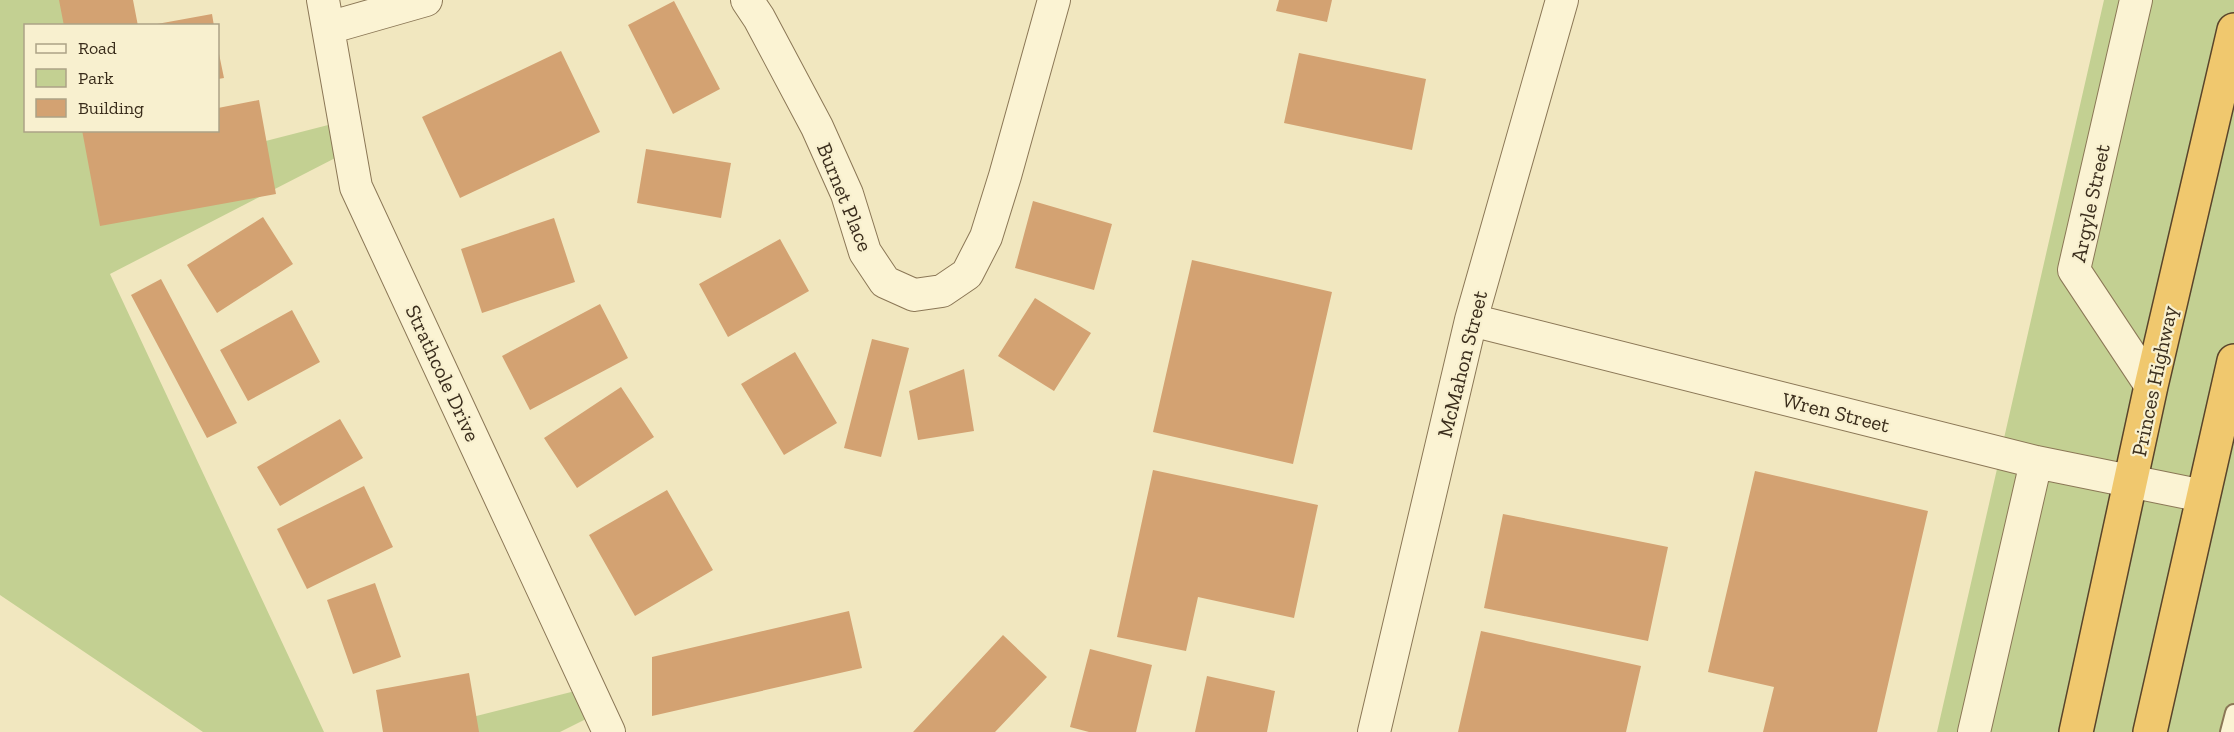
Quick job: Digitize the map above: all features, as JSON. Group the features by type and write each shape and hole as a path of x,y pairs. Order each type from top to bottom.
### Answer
{"highway":[{"name":"Princes Highway","path":"2076,732 2151,386 2234,30"},
{"path":"2150,732 2234,361"}],"street":[{"path":"326,14 426,0"},
{"name":"Burnet Place","path":"747,0 759,18 817,127 847,194 865,252 885,282 914,294 942,291 967,274 986,237 1054,0"},
{"name":"McMahon Street","path":"1374,732 1471,320 1562,0"},
{"name":"Argyle Street","path":"2136,0 2074,270 2151,386"},
{"name":"Strathcole Drive","path":"326,14 356,187 609,732"},
{"name":"Wren Street","path":"1471,320 2036,462 2203,496"},
{"path":"1974,732 2036,462"}],"lane":[{"path":"2229,732 2234,713"}],"green space":[{"path":"0,0 62,0 66,24 24,24 24,132 84,132 94,185 336,123 343,154 110,274 324,732 203,732 0,595"},
{"path":"2104,0 2234,0 2234,732 1937,732"},
{"path":"583,689 594,715 560,732 413,732"}],"building":[{"path":"59,0 133,0 138,24 64,24"},
{"path":"1279,0 1332,0 1327,22 1276,11"},
{"path":"674,1 720,89 673,114 628,25"},
{"path":"212,14 214,24 157,24"},
{"path":"561,51 600,132 460,198 422,117"},
{"path":"1299,53 1426,79 1412,150 1284,123"},
{"path":"219,54 224,78 219,79"},
{"path":"259,100 276,194 100,226 82,132 219,132 219,108"},
{"path":"646,149 731,163 721,218 637,203"},
{"path":"1033,201 1112,224 1094,290 1015,268"},
{"path":"263,217 293,264 217,313 187,265"},
{"path":"554,218 575,282 482,313 461,249"},
{"path":"780,239 809,291 728,337 699,284"},
{"path":"1192,260 1332,292 1293,464 1153,432"},
{"path":"161,279 237,423 207,438 131,295"},
{"path":"1035,298 1091,333 1054,391 998,356"},
{"path":"600,304 628,358 530,410 502,356"},
{"path":"292,310 320,362 248,401 220,350"},
{"path":"872,339 909,348 881,457 844,448"},
{"path":"795,352 837,423 784,455 741,384"},
{"path":"964,369 974,431 918,440 909,391"},
{"path":"621,387 654,437 577,488 544,438"},
{"path":"340,419 363,458 280,506 257,467"},
{"path":"1153,470 1318,505 1294,618 1198,597 1186,651 1117,637"},
{"path":"1755,471 1928,511 1877,732 1763,732 1774,687 1708,672"},
{"path":"364,486 393,547 307,589 277,529"},
{"path":"667,490 713,570 635,616 589,535"},
{"path":"1503,514 1668,547 1648,641 1484,608"},
{"path":"375,583 401,657 353,674 327,600"},
{"path":"849,611 862,668 652,716 652,657"},
{"path":"1481,631 1641,666 1626,732 1458,732"},
{"path":"1003,635 1047,677 995,732 913,732"},
{"path":"1090,649 1152,665 1136,732 1089,732 1070,727"},
{"path":"469,673 479,732 383,732 376,690"},
{"path":"1207,676 1275,691 1267,732 1195,732"}]}
